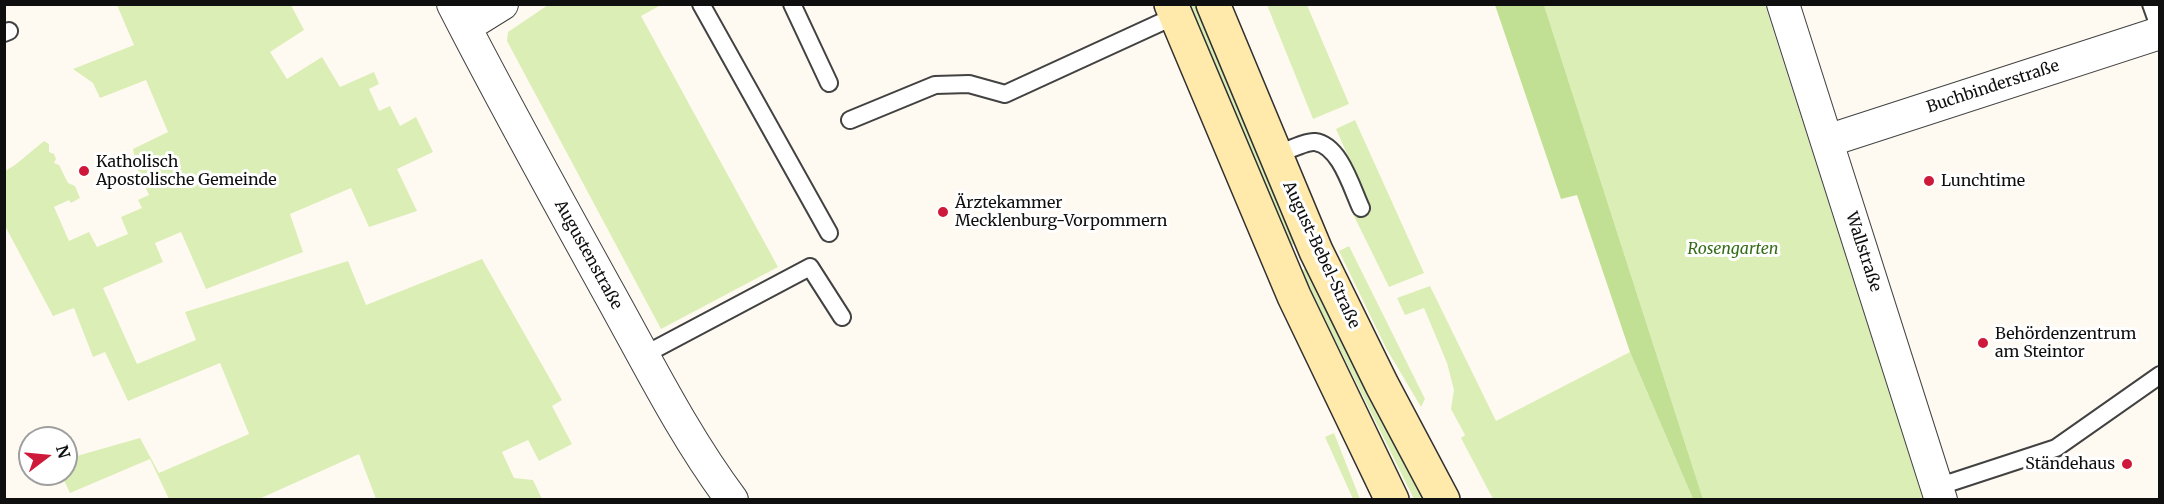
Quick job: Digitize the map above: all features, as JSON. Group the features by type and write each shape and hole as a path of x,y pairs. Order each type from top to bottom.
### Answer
{"main road":[{"name":"August-Bebel-Straße","path":"1213,4 1321,261 1443,500"},
{"path":"1173,10 1294,296 1392,500"}],"street":[{"path":"459,16 502,4"},
{"name":"Wallstraße","path":"1783,4 1939,493"},
{"name":"Augustenstraße","path":"459,16 682,423 732,500"},
{"name":"Buchbinderstraße","path":"1827,141 2160,31"}],"lane":[{"path":"701,4 829,233"},
{"path":"792,4 830,83"},
{"path":"2151,4 2160,31"},
{"path":"850,120 935,85 969,84 1005,94 1173,10"},
{"path":"1275,155 1313,141 1326,145 1341,163 1361,208"},
{"path":"644,355 810,267 842,317"},
{"path":"1939,493 2056,448 2160,375"}],"green space":[{"path":"117,5 291,5 304,30 270,52 287,79 322,57 340,87 374,72 379,84 369,89 379,111 390,106 400,126 416,117 433,152 397,169 417,211 369,227 351,188 290,214 303,252 206,289 181,232 155,243 163,262 103,288 137,364 196,340 185,312 348,261 366,305 482,259 562,400 552,406 572,444 539,461 528,440 502,452 514,478 533,480 542,499 376,499 359,454 259,499 169,499 150,459 70,493 67,486 78,486 78,456 140,438 159,473 249,434 220,363 128,401 105,352 93,357 74,308 53,316 5,226 5,171 44,141 49,144 49,152 54,154 56,159 54,163 59,165 68,183 75,186 80,198 54,207 69,241 89,232 97,247 128,234 121,217 142,208 138,200 149,195 137,169 133,149 168,132 146,80 100,98 93,83 73,69 134,45"},
{"path":"548,5 661,5 641,16 778,267 661,329 507,41 508,32"},
{"path":"1184,5 1200,5 1299,241 1286,248"},
{"path":"1267,5 1307,5 1349,104 1313,119"},
{"path":"1495,5 1544,5 1703,499 1693,499 1630,352 1577,195 1561,199"},
{"name":"Rosengarten","path":"1544,5 1765,5 1924,499 1703,499"},
{"path":"1355,120 1424,273 1389,287 1353,214 1370,206 1336,129"},
{"path":"1349,246 1425,399 1421,407 1386,348 1339,251"},
{"path":"1316,263 1433,499 1414,499 1301,271"},
{"path":"1430,286 1496,421 1630,352 1693,499 1493,499 1461,438 1465,435 1451,409 1454,390 1447,363 1424,308 1405,315 1397,298"},
{"path":"1334,433 1360,499 1353,499 1325,437"}],"place":[{"name":"Katholisch Apostolische Gemeinde","path":"84,171"},
{"name":"Lunchtime","path":"1929,181"},
{"name":"Ärztekammer Mecklenburg-Vorpommern","path":"943,212"},
{"name":"Behördenzentrum am Steintor","path":"1983,343"},
{"name":"Ständehaus","path":"2127,464"}]}
